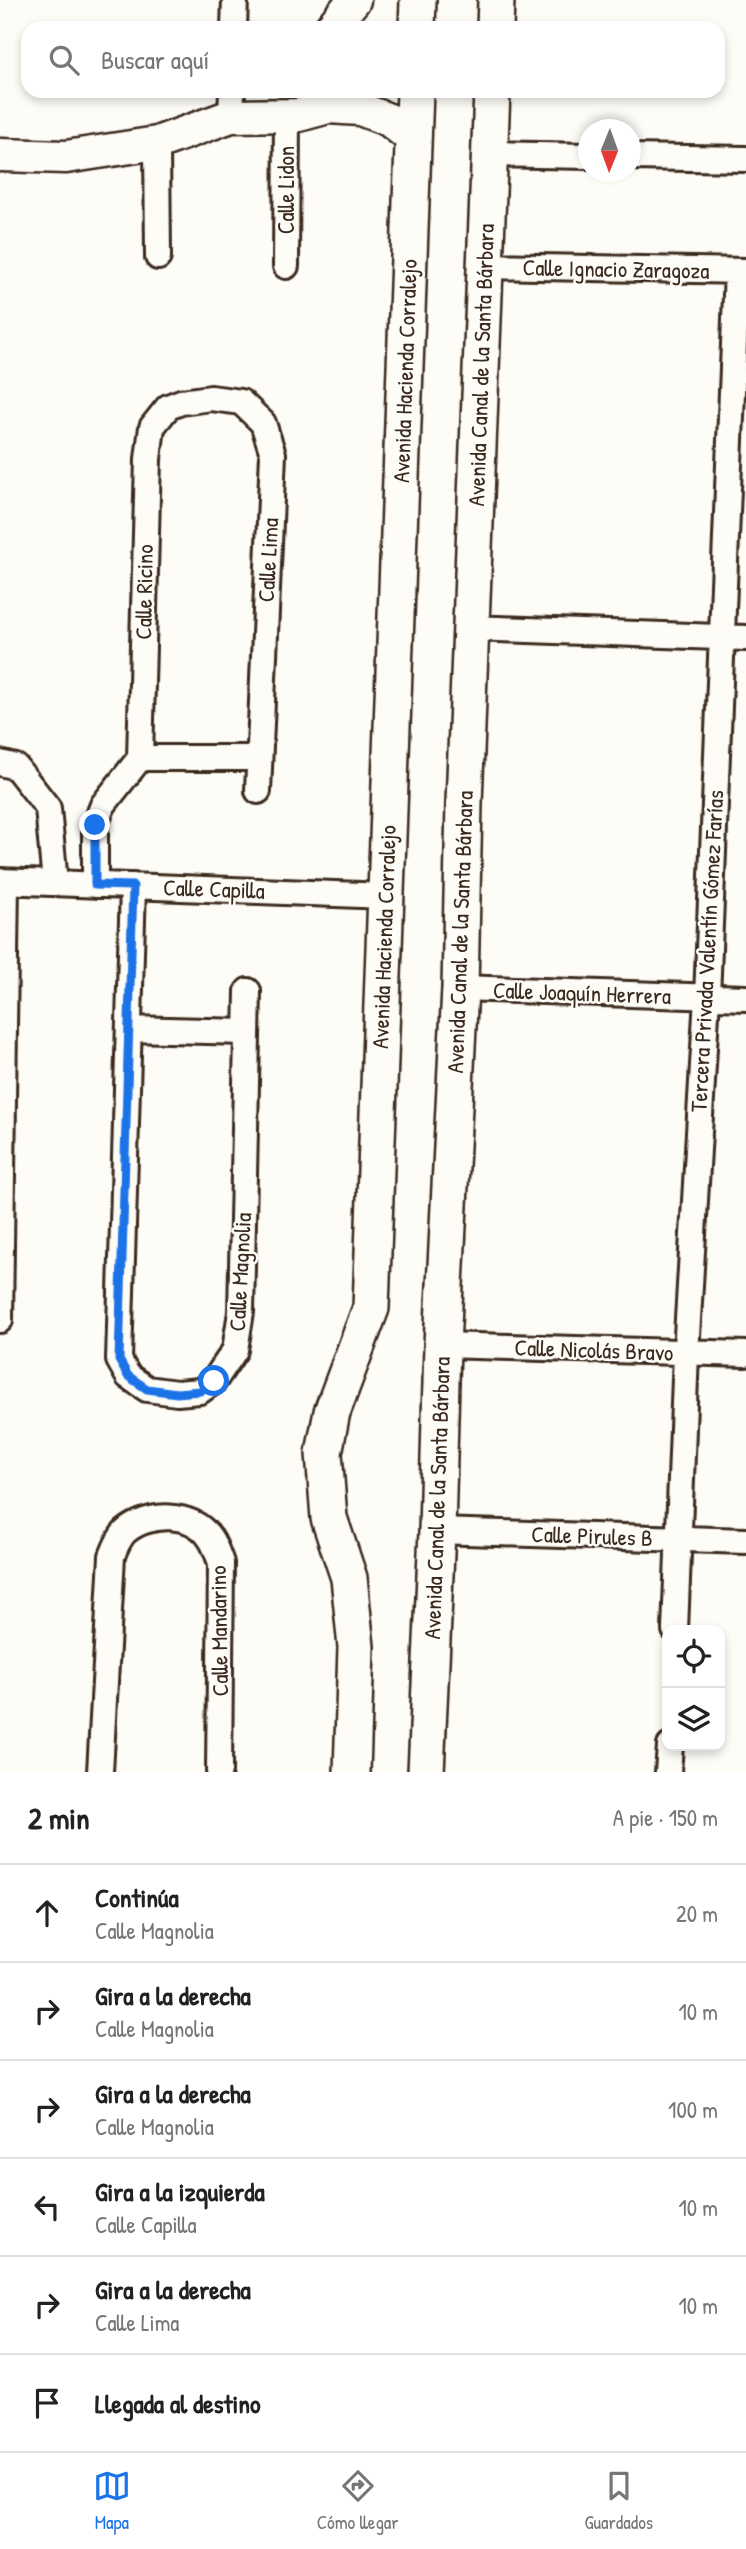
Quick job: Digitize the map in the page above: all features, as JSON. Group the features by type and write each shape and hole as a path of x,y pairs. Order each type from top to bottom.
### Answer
{"main road":[{"path":"417,21 418,0"},
{"path":"495,21 496,0"},
{"name":"Avenida Hacienda Corralejo","path":"352,1772 356,1647 349,1578 329,1518 324,1453 332,1412 371,1308 415,98"},
{"name":"Avenida Canal de la Santa Bárbara","path":"426,1772 442,1345 460,988 464,803 492,98"}],"street":[{"path":"234,21 235,0"},
{"path":"337,21 354,0"},
{"path":"0,155 66,156 157,143 232,103 299,115 328,107 360,109 389,120 413,139"},
{"name":"Calle Lidon","path":"286,114 286,266"},
{"path":"157,143 158,257"},
{"path":"489,154 578,156"},
{"path":"641,157 746,159"},
{"name":"Calle Ignacio Zaragoza","path":"485,267 741,271"},
{"name":"Tercera Privada Valentín Gómez Farías","path":"675,1625 707,997 720,637 741,271"},
{"name":"Calle Ricino","path":"140,758 148,459 152,426 168,407 181,402 211,398"},
{"name":"Calle Lima","path":"211,398 241,402 263,423 273,454 258,791"},
{"path":"471,628 746,638"},
{"path":"95,885 95,825 103,805 140,758 259,758"},
{"path":"0,763 16,767 48,808 55,883"},
{"path":"0,1320 3,882"},
{"name":"Calle Capilla","path":"3,882 386,896"},
{"name":"Calle Magnolia","path":"133,886 119,1360 128,1376 147,1389 177,1393 200,1391 214,1381 235,1350 241,1312 248,990"},
{"name":"Calle Joaquín Herrera","path":"460,988 746,998"},
{"path":"129,1029 246,1032"},
{"name":"Calle Nicolás Bravo","path":"442,1345 746,1354"},
{"name":"Calle Mandarino","path":"100,1772 111,1556 123,1534 141,1522 164,1517 183,1518 197,1525 210,1538 221,1563 219,1772"},
{"name":"Calle Pirules B","path":"437,1531 746,1541"},
{"path":"668,1772 670,1751"}],"route":[{"path":"95,825 95,885 133,886 119,1360 128,1376 147,1389 177,1393 200,1391 214,1381"}]}
